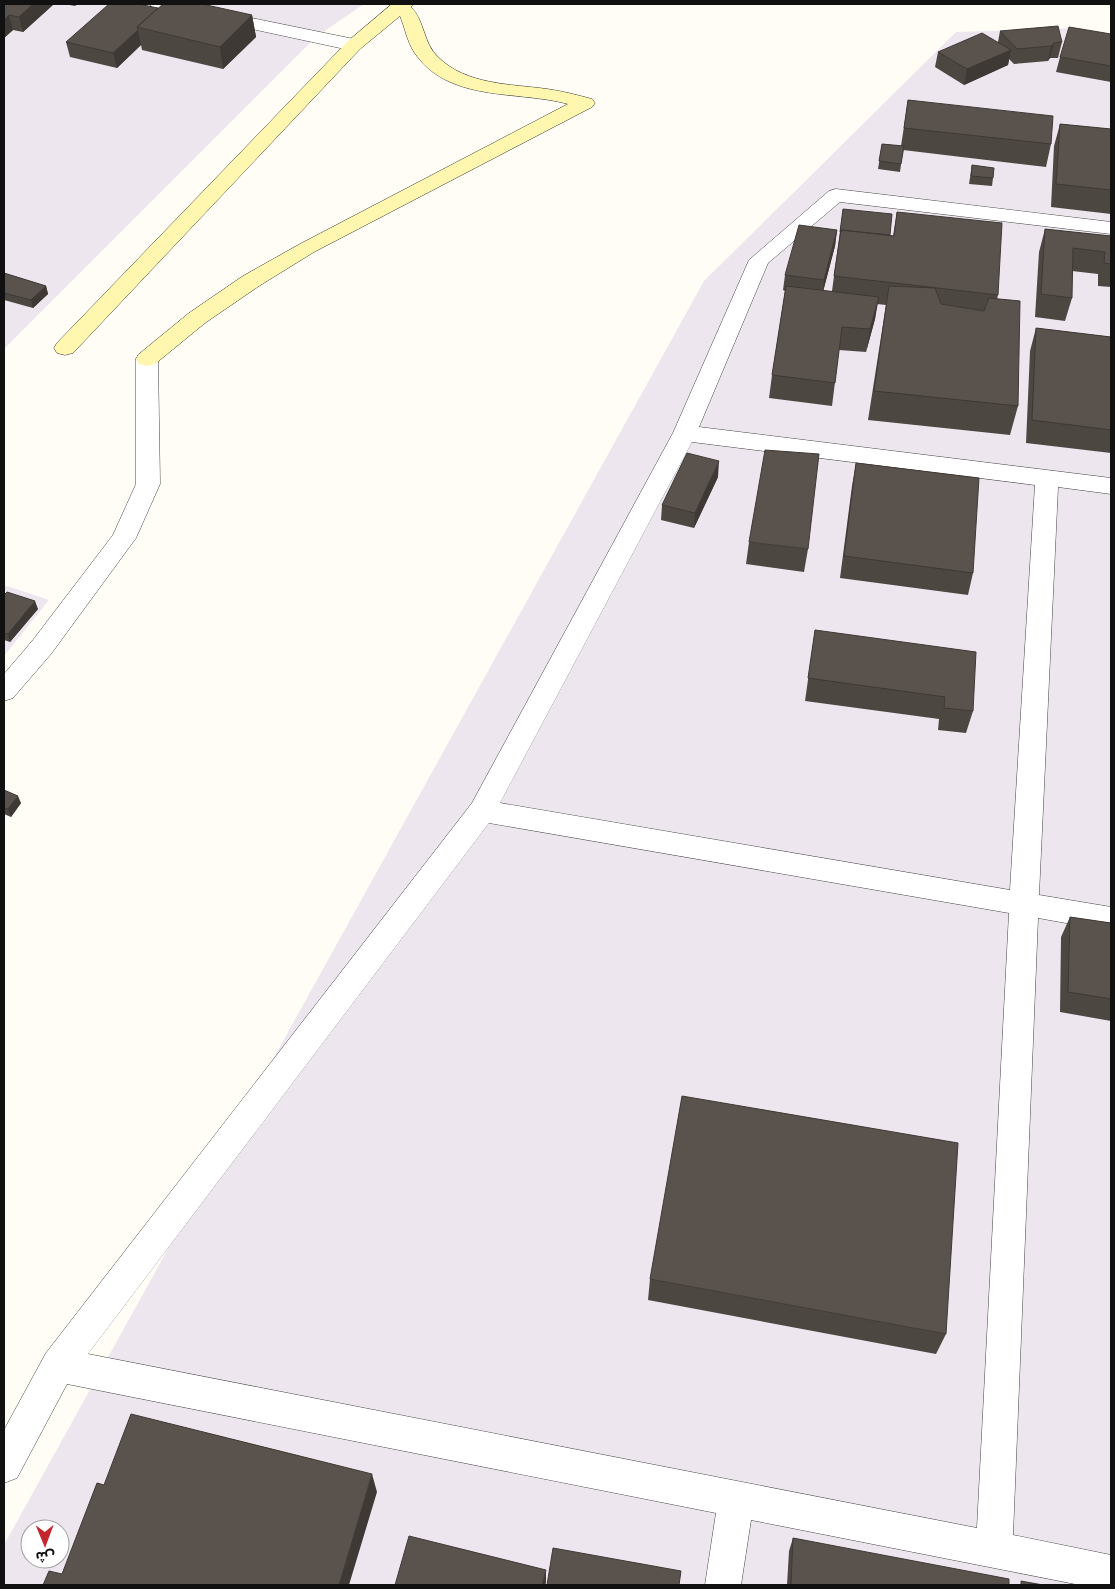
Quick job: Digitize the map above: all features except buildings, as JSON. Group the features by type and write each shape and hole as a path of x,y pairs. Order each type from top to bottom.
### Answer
{"main road":[{"path":"65,348 354,45 401,5 411,19 418,43 425,55 438,66 456,76 485,86 522,93 570,97 585,103 307,248 251,281 197,318 146,359"}],"street":[{"path":"159,4 354,45"},
{"path":"4,1465 58,1365 482,810 685,432 759,260 836,195 1111,228"},
{"path":"4,691 42,647 124,538 148,484 146,359"},
{"path":"685,432 1111,486"},
{"path":"994,1550 1024,904 1047,478"},
{"path":"482,810 1111,919"},
{"path":"58,1365 1111,1573"},
{"path":"722,1585 736,1499"}],"shaded area":[{"path":"4,4 364,4 316,37 4,349"},
{"path":"1080,28 1111,41 1111,1585 4,1585 4,1545 704,281 956,32"},
{"path":"4,585 49,600 4,656"}]}
